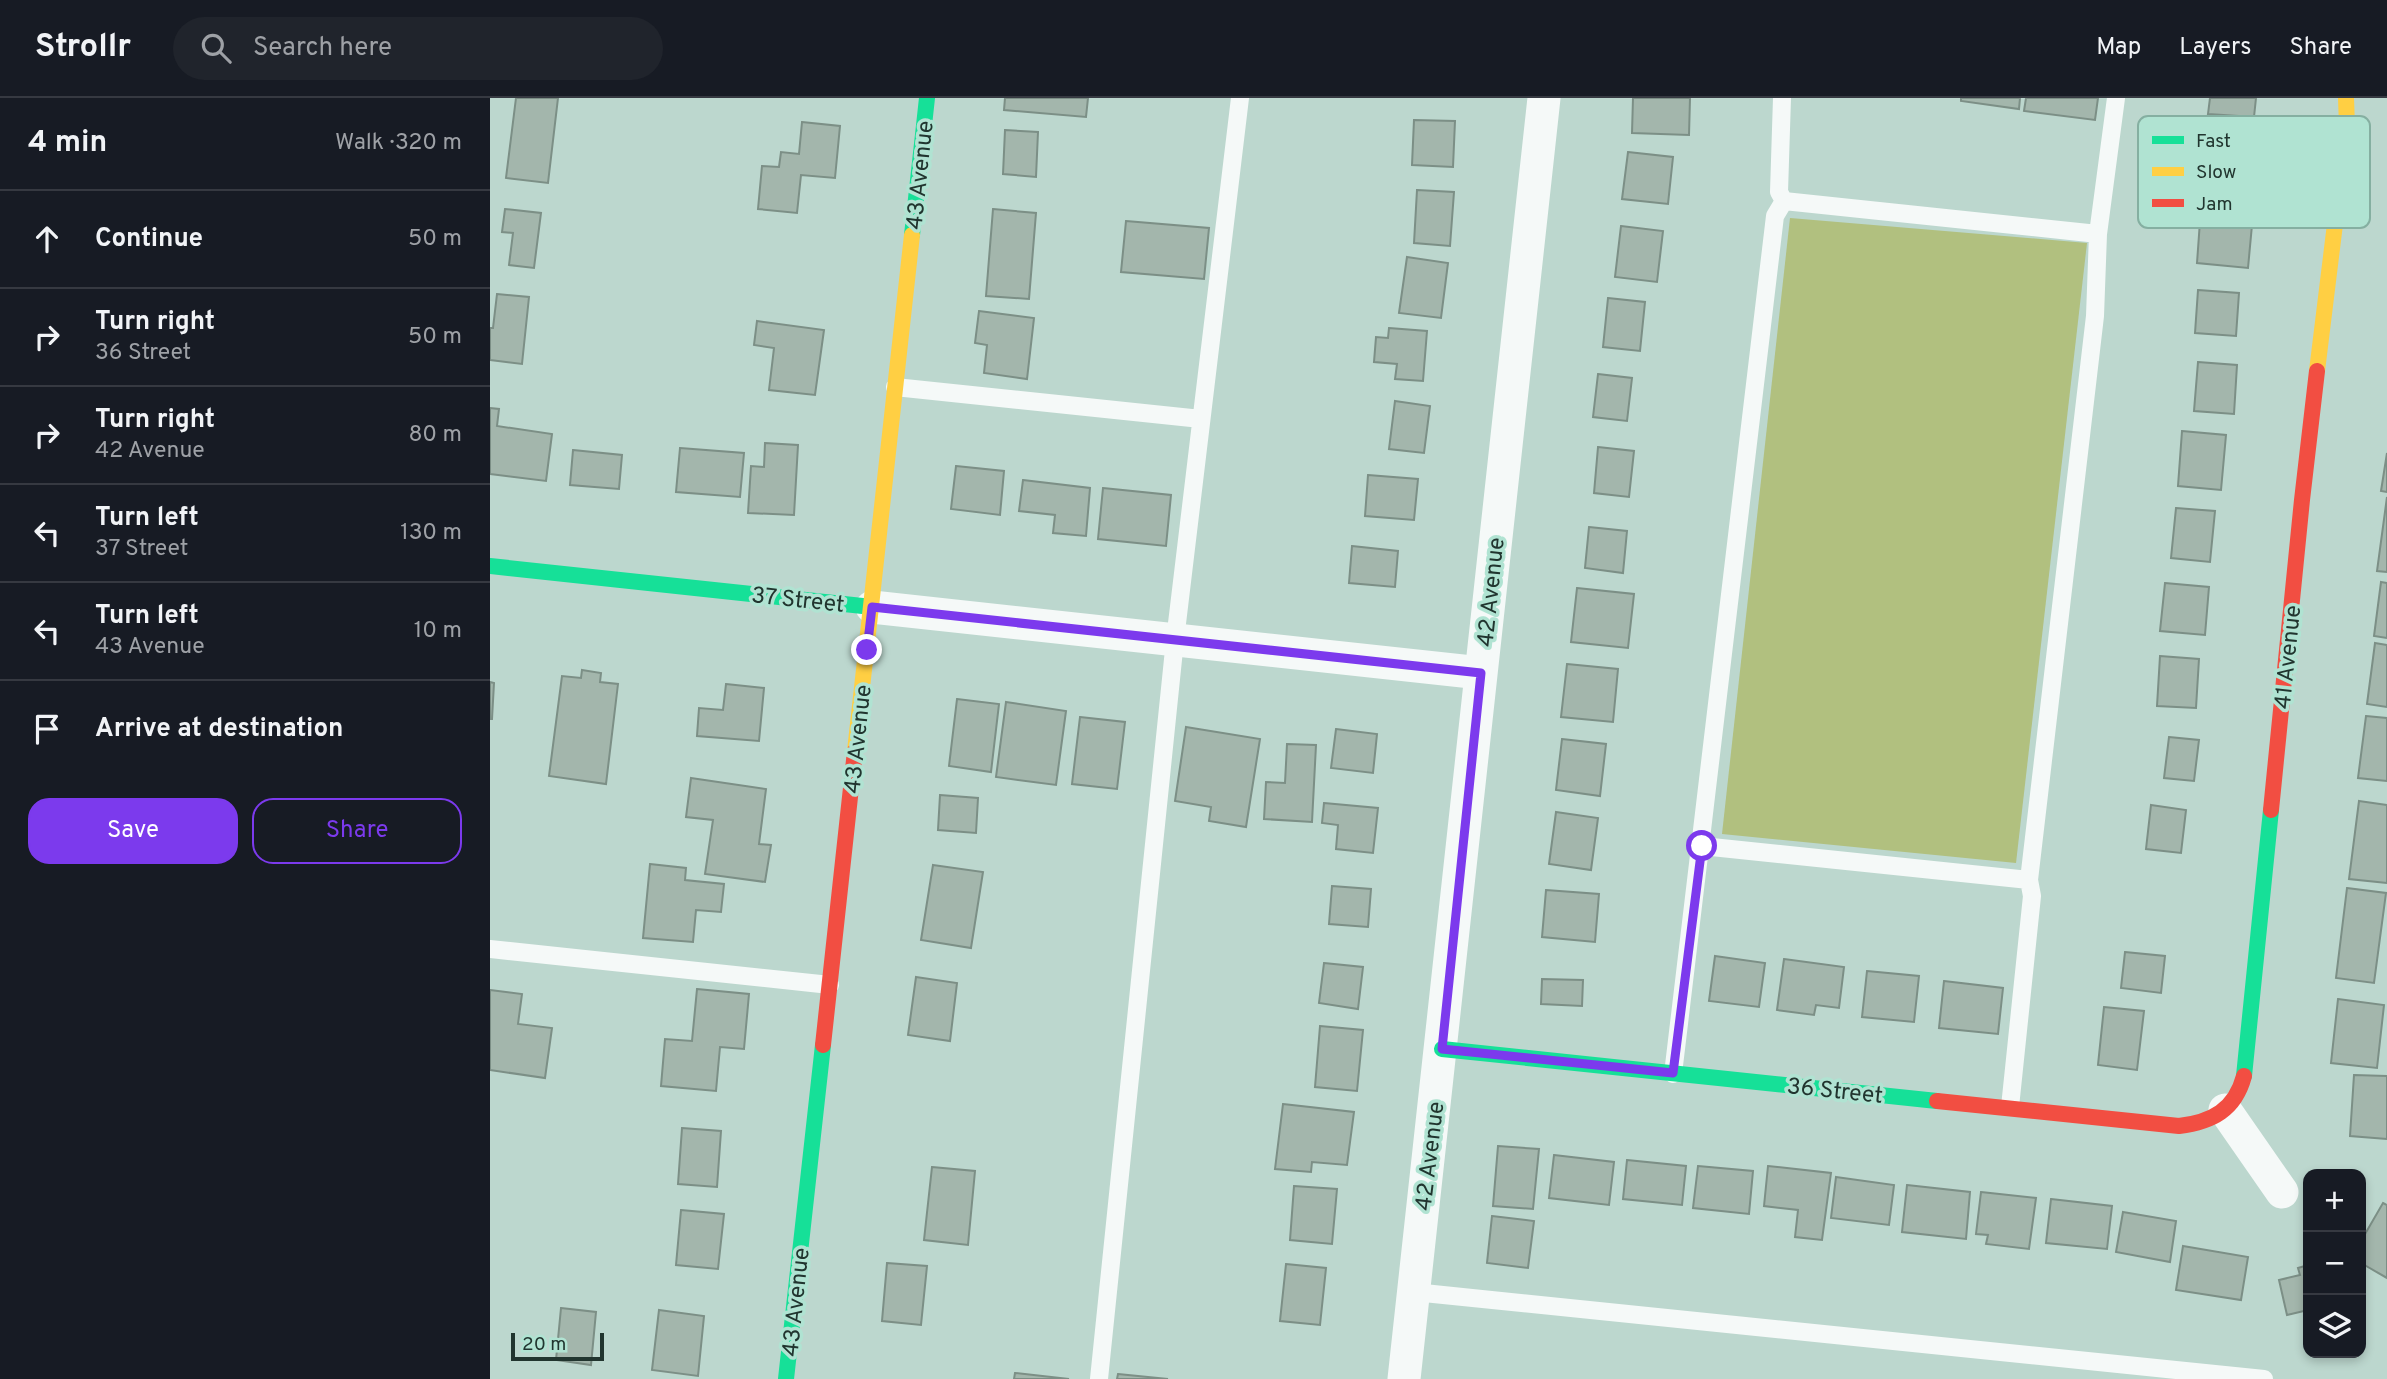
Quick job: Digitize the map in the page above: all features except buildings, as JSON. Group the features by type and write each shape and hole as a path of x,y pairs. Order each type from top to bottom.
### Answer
{"street":[{"name":"43 Avenue","path":"786,1379 927,98"},
{"name":"42 Avenue","path":"1405,1379 1544,98"},
{"name":"41 Avenue","path":"2346,98 2347,116"},
{"name":"41 Avenue","path":"2225,1110 2237,1097 2243,1085 2245,1070 2302,500 2335,228"},
{"name":"37 Street","path":"490,566 1481,673"},
{"name":"36 Street","path":"1442,1049 2179,1126 2201,1124 2214,1119 2225,1110"},
{"path":"2225,1110 2282,1192"}],"lane":[{"path":"1099,1379 1175,640 1240,98"},
{"path":"1782,98 1779,192 1784,201"},
{"path":"2010,1107 2032,897 2029,880 2095,316 2098,234 2116,98"},
{"path":"1784,201 2098,234"},
{"path":"1673,1073 1775,216 1784,201"},
{"path":"895,387 1201,419"},
{"path":"1702,846 2029,880"},
{"path":"490,949 830,985"},
{"path":"1414,1292 2264,1379"}],"green space":[{"path":"1790,218 2087,243 2016,863 1722,834"}],"traffic: fast":[{"path":"912,235 927,98"},
{"path":"490,566 872,607"},
{"path":"2244,1076 2271,810"},
{"path":"786,1379 823,1045"},
{"path":"1442,1049 1937,1101"}],"traffic: slow":[{"path":"2346,98 2347,116"},
{"path":"2317,371 2335,228"},
{"path":"855,751 912,235"}],"traffic: jam":[{"path":"2271,810 2317,371"},
{"path":"823,1045 855,751"},
{"path":"1937,1101 2179,1126 2212,1117 2228,1106 2235,1098 2244,1076"}],"route":[{"path":"867,650 872,607 1481,673 1442,1049 1673,1073 1702,846"}]}
